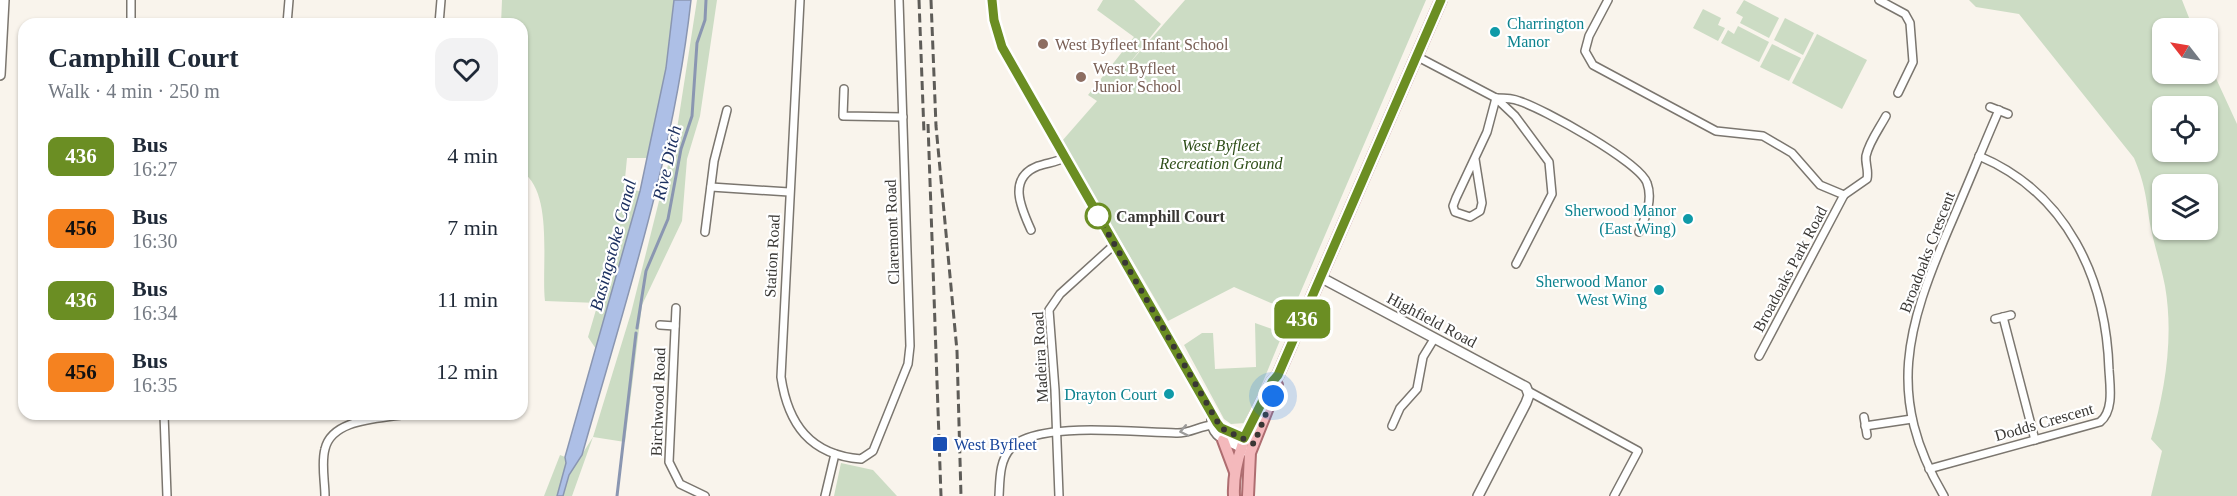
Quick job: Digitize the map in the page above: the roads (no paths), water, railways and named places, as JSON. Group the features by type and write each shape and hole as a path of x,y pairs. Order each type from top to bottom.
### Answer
{"main road":[{"path":"1234,496 1235,472 1272,382 1278,375 1441,0"},
{"path":"1223,440 1235,472"},
{"path":"1247,445 1248,496"}],"street":[{"path":"0,75 4,0"},
{"path":"131,0 131,18"},
{"path":"288,18 289,0"},
{"path":"440,18 441,0"},
{"name":"Station Road","path":"800,0 781,381 793,418 802,434 835,454 861,459 870,455"},
{"name":"Claremont Road","path":"870,455 908,364 910,346 899,0"},
{"path":"992,0 994,20 1002,47 1223,440 1247,445"},
{"name":"Broadoaks Park Road","path":"1608,0 1589,36 1586,51 1593,65 1716,131 1763,136 1792,153 1820,185 1844,195"},
{"path":"1879,0 1905,14 1910,23 1912,62 1898,93"},
{"path":"1418,57 1496,98 1515,116 1549,162 1552,194 1516,264"},
{"path":"844,89 843,116 903,117"},
{"path":"1475,159 1482,203 1480,211 1470,217 1455,212 1453,206 1492,120 1496,98"},
{"path":"1496,98 1519,100 1608,148 1638,169 1648,183 1648,212 1639,232"},
{"path":"1990,107 2008,114"},
{"path":"705,232 714,161 727,110"},
{"name":"Broadoaks Crescent","path":"1944,496 1929,469 1912,419 1908,369 1918,304 1999,110"},
{"name":"Broadoaks Park Road","path":"1758,356 1844,195 1867,179 1869,168 1865,159 1868,148 1886,116"},
{"name":"Dodds Crescent","path":"1929,469 2100,422 2106,415 2109,405 2109,363 2102,307 2085,255 2053,208 2025,181 1979,156"},
{"path":"1031,230 1023,221 1018,196 1021,181 1027,172 1065,158"},
{"path":"711,187 789,192"},
{"name":"Madeira Road","path":"1059,496 1049,306 1114,245"},
{"name":"Highfield Road","path":"1320,277 1638,451 1614,496"},
{"name":"Birchwood Road","path":"676,308 669,462 680,484 705,496"},
{"path":"2011,315 1999,318 2035,440"},
{"name":"Birchwood Road","path":"660,325 675,326"},
{"path":"1392,426 1400,408 1417,389 1423,357 1434,339"},
{"path":"1478,496 1526,403 1528,391"},
{"path":"1864,417 1867,435"},
{"path":"1865,426 1912,419"},
{"path":"164,420 167,496"},
{"path":"325,496 324,450 334,432 345,426 376,420"},
{"path":"999,496 1001,468 1010,449 1028,436 1057,431 1156,431 1178,434 1212,420"},
{"path":"1212,420 1247,445"},
{"path":"825,496 835,454"}],"water":[{"name":"Basingstoke Canal","path":"674,0 691,0 673,116 660,173 582,455 569,475 563,496 557,496 566,463 565,457 640,191 666,68"}],"waterway":[{"name":"Rive Ditch","path":"637,328 646,271 668,219 681,149 692,116 697,43 705,20 706,0"},
{"name":"Rive Ditch","path":"617,496 636,333"}],"railway":[{"path":"919,0 924,133"},
{"path":"931,0 936,126 957,351 961,496"},
{"path":"928,124 941,496"}],"place":[{"name":"Charrington Manor","path":"1495,32"},
{"name":"West Byfleet Infant School","path":"1043,44"},
{"name":"West Byfleet Junior School","path":"1081,77"},
{"name":"Camphill Court","path":"1098,216"},
{"name":"Sherwood Manor (East Wing)","path":"1688,219"},
{"name":"Sherwood Manor West Wing","path":"1659,290"},
{"name":"Drayton Court","path":"1169,394"},
{"name":"West Byfleet","path":"940,444"}],"park label":[{"name":"West Byfleet Recreation Ground","path":"1221,154"}]}
